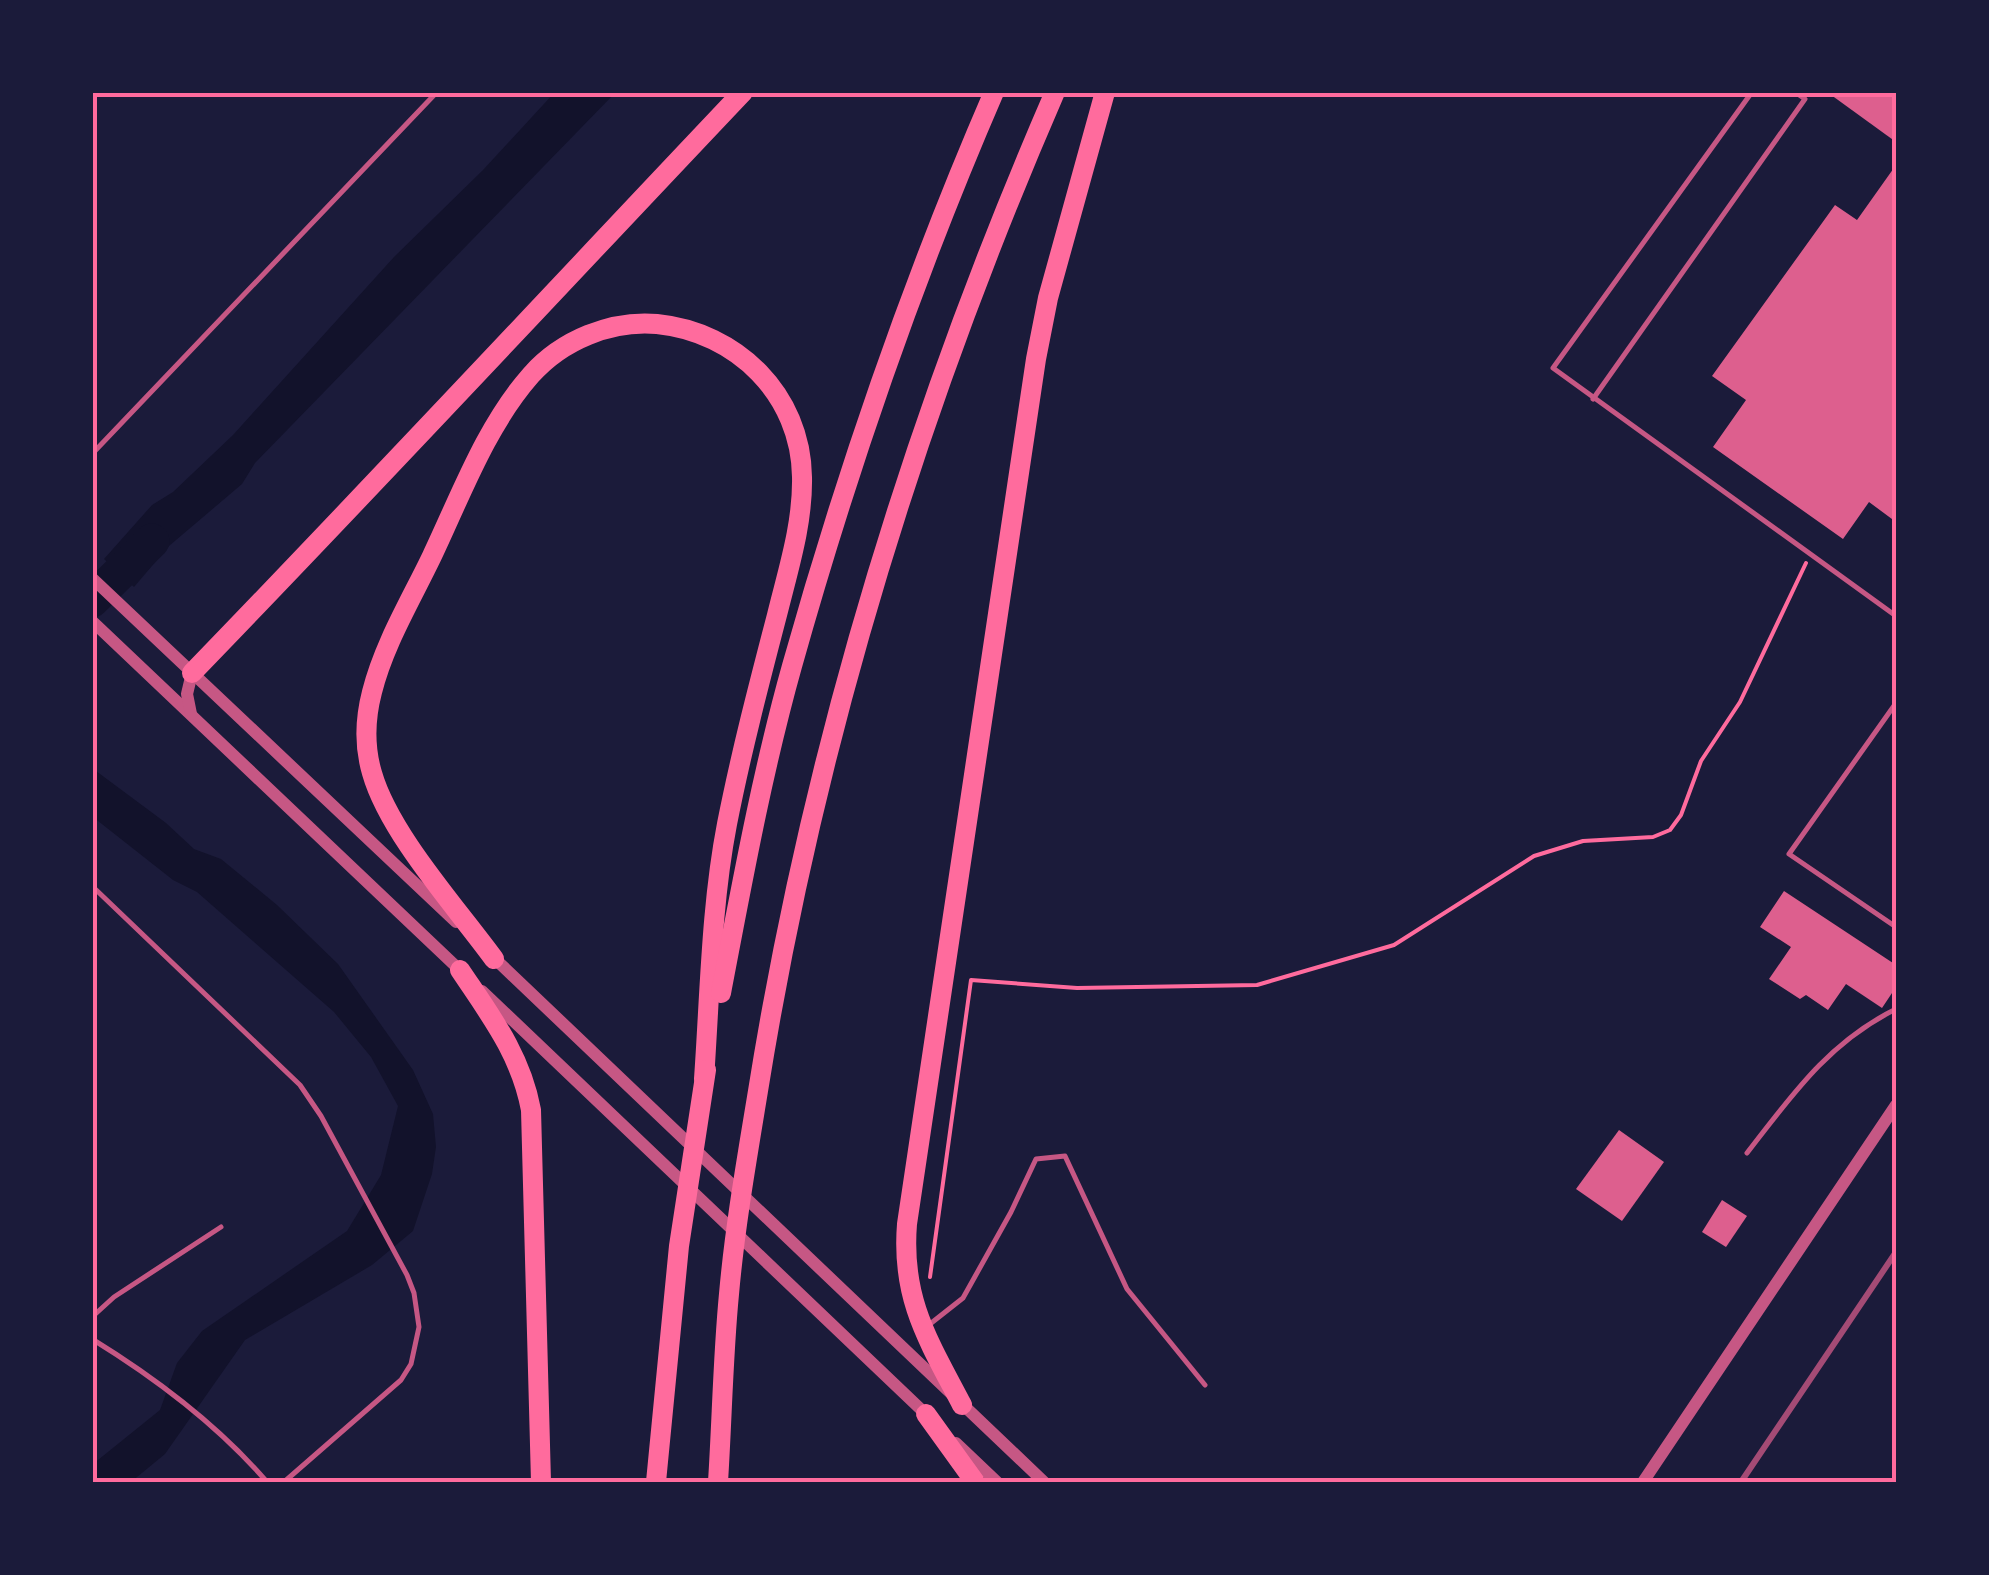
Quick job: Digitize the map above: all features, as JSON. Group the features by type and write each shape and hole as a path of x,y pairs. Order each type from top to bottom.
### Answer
{"highway":[{"path":"192,673 353,508 434,417 743,92"},
{"path":"656,1482 679,1246 703,1084 741,888 792,668 839,508 904,315 994,92"},
{"path":"718,1482 729,1294 789,915 857,643 938,385 990,243 1054,92"},
{"path":"962,1405 924,1329 906,1270 907,1224 1036,359 1048,298 1106,92"},
{"path":"494,958 398,830 377,789 366,739 373,685 489,438 518,390 538,368 579,339 624,326 661,325 697,332 742,356 776,392 796,434 803,480 796,540 747,734 720,863 703,1084"},
{"path":"460,970 511,1046 531,1110 540,1482"},
{"path":"926,1414 975,1482"}],"street":[{"path":"92,578 1044,1482"},
{"path":"92,621 997,1482"},
{"path":"192,673 187,694 192,717"},
{"path":"1642,1482 1896,1105"}],"lane":[{"path":"92,454 438,92"},
{"path":"1752,92 1553,368 1896,616"},
{"path":"1593,399 1805,99 1795,92"},
{"path":"1896,703 1789,854 1896,927"},
{"path":"92,886 300,1085 414,1293 418,1310 417,1346 410,1364 387,1395 284,1482"},
{"path":"1748,1153 1808,1074 1850,1036 1896,1009"},
{"path":"924,1329 963,1298 1036,1159 1065,1156 1127,1288 1206,1385"},
{"path":"92,1317 114,1297 221,1228"},
{"path":"92,1339 154,1378 243,1455 267,1482"}],"path":[{"path":"930,1285 932,1245 971,980 1077,988 1256,985 1394,946 1534,856 1557,847 1583,841 1653,837 1670,830 1680,816 1701,762 1740,702 1797,576 1811,555"}],"shaded area":[{"path":"554,93 615,93 255,463 242,484 169,546 134,587 104,559 152,505 173,492 233,435 394,257"},
{"path":"92,768 194,849 221,859 277,905 338,964 413,1070 433,1114 436,1147 432,1174 413,1231 372,1265 245,1340 165,1454 131,1482 93,1482 93,1464 160,1410 177,1363 202,1331 347,1231 381,1175 398,1106 371,1057 334,1012 197,892 173,880 93,817"}],"building":[{"path":"1827,92 1896,92 1896,142"},
{"path":"1896,165 1896,522 1869,502 1843,539 1713,447 1746,400 1712,376 1835,205 1857,220"},
{"path":"1784,891 1896,965 1896,987 1882,1008 1846,984 1828,1010 1806,995 1800,999 1769,979 1791,947 1760,927"},
{"path":"1619,1130 1664,1162 1622,1221 1576,1189"},
{"path":"1722,1200 1747,1216 1726,1247 1702,1232"}],"waterway":[{"path":"92,600 152,541"}],"railway":[{"path":"1741,1482 1896,1252"}]}
